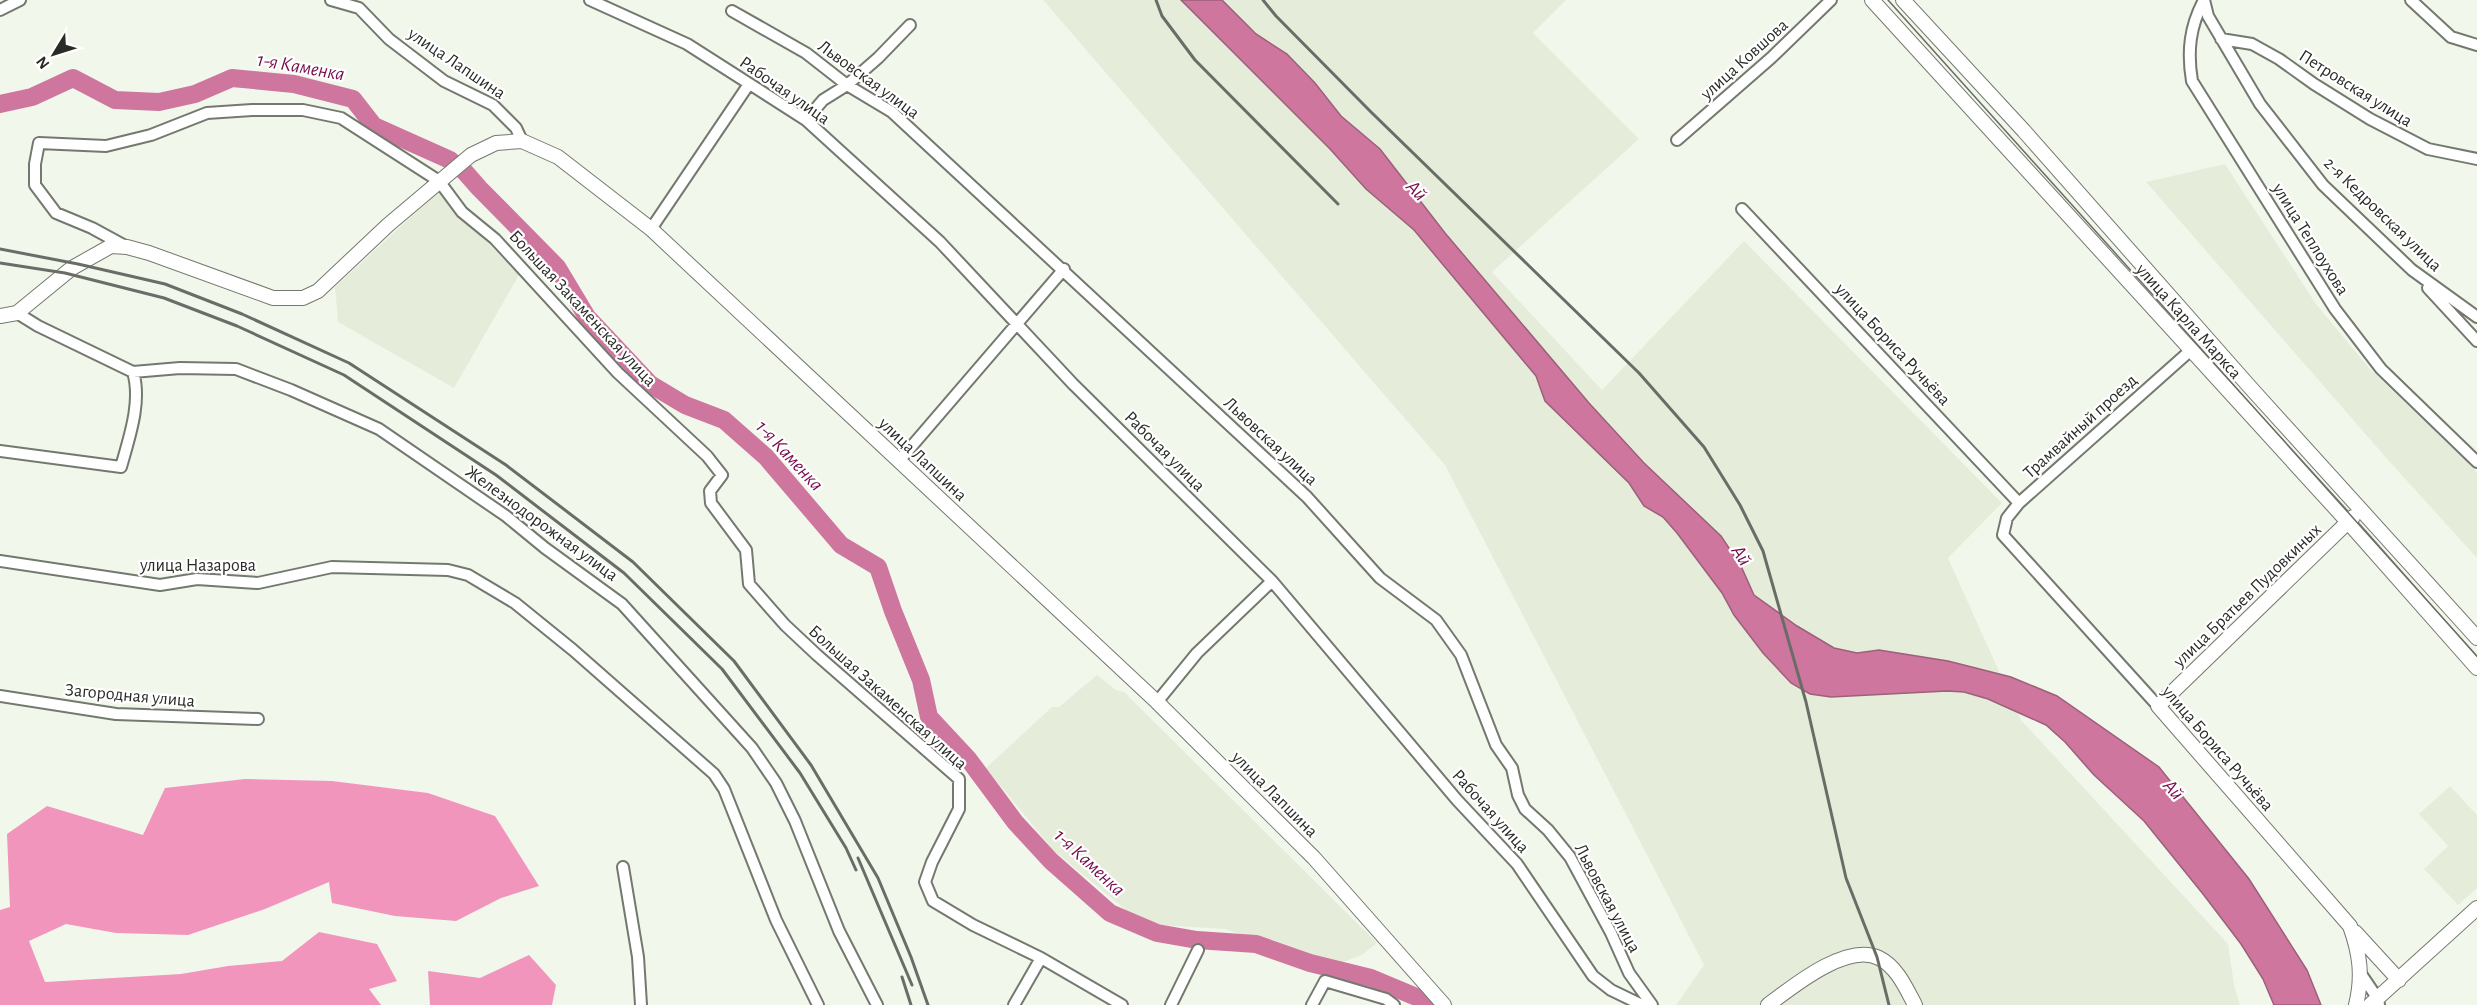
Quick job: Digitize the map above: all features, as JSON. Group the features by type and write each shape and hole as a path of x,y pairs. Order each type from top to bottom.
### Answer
{"street":[{"path":"0,10 20,0"},
{"name":"улица Лапшина","path":"331,0 358,8 389,39 444,81 493,105 516,128 522,141 558,157 651,229 1157,702 1314,858 1444,1005"},
{"name":"Рабочая улица","path":"590,0 687,44 806,120 940,242 1073,384 1272,581 1457,800 1517,864 1593,975 1611,990 1642,1005"},
{"name":"улица Ковшова","path":"1677,140 1771,58 1831,0"},
{"name":"улица Карла Маркса","path":"1872,0 2348,522 2477,668"},
{"name":"улица Карла Маркса","path":"1903,0 2024,131 2477,638"},
{"name":"2-я Кедровская улица","path":"2204,0 2208,16 2260,104 2323,185 2412,270 2477,317"},
{"name":"улица Теплоухова","path":"2204,0 2194,20 2190,40 2189,62 2192,81 2335,309 2381,369 2477,462"},
{"path":"2411,0 2451,37 2477,45"},
{"name":"Львовская улица","path":"732,10 806,53 846,85 892,112 1007,220 1064,269 1307,497 1380,578 1436,620 1461,655 1496,745 1512,768 1518,795 1525,809 1548,830 1570,857 1611,933 1629,973 1652,1005"},
{"path":"806,120 823,100 846,85 878,58 910,25"},
{"name":"Петровская улица","path":"2221,39 2252,44 2370,119 2427,149 2477,159"},
{"path":"651,229 749,84"},
{"name":"Большая Закаменская улица","path":"127,247 92,228 56,213 35,185 35,164 39,143 106,146 151,135 207,113 303,110 341,118 439,181 462,212 495,239 618,373 706,456 722,475 710,491 711,503 746,550 749,584 785,625 817,655 959,779 959,809 932,862 925,882 933,901 973,926 1041,958"},
{"path":"0,316 17,313 72,268 100,250 111,246 127,247 196,269 273,298 303,298 318,291 439,181 471,155 496,143 522,141"},
{"name":"улица Бориса Ручьёва","path":"1742,209 2019,503"},
{"path":"899,461 1064,269"},
{"path":"2412,270 2477,341"},
{"path":"0,451 121,467 132,427 137,385 133,372 38,326 17,313"},
{"name":"Трамвайный проезд","path":"2004,535 2007,518 2019,503 2191,350"},
{"name":"Железнодорожная улица","path":"133,372 180,368 236,369 291,390 379,429 506,516 545,548 622,604 752,747 776,783 795,821 839,931 877,1005"},
{"name":"улица Братьев Пудовкиных","path":"2158,706 2361,509"},
{"name":"улица Бориса Ручьёва","path":"2004,535 2158,706 2350,926 2359,951 2361,974 2356,1005"},
{"name":"улица Назарова","path":"0,561 160,585 197,579 258,583 332,567 448,570 468,575 523,609 714,774 724,789 776,920 818,1005"},
{"path":"1157,702 1197,653 1272,581"},
{"name":"Загородная улица","path":"0,696 116,714 258,719"},
{"path":"623,867 638,957 641,1005"},
{"path":"2361,974 2376,1003 2477,908"},
{"path":"2350,926 2399,980"},
{"path":"1171,1005 1197,950"},
{"path":"1768,1005 1837,960 1858,956 1877,957 1888,964 1897,973 1915,1005"},
{"path":"1014,1005 1041,958 1122,1005"},
{"path":"1312,1005 1325,981 1386,999 1394,1005"}],"shaded area":[{"path":"1043,0 1566,0 1533,33 1639,139 1492,272 1602,390 1744,241 2002,503 1948,558 2021,720 2228,944 2234,985 2240,1005 1676,1005 1704,965 1445,465"},
{"path":"2225,164 2316,304 2369,368 2477,472 2477,558 2388,460 2146,182"},
{"path":"438,192 519,275 454,388 338,322 335,287"},
{"path":"1097,675 1116,690 1124,692 1377,943 1362,955 1333,966 1225,929 1143,924 1053,850 986,768 1052,707 1059,707"},
{"path":"245,779 332,781 428,793 495,816 539,886 501,898 456,921 395,916 332,903 329,882 265,909 188,935 116,933 66,924 29,941 45,982 181,974 228,966 282,961 319,932 377,944 397,981 369,989 381,1005 0,1005 0,910 10,907 7,834 47,806 143,835 165,788"},
{"path":"2450,786 2477,815 2477,888 2458,905 2424,869 2448,846 2419,814"},
{"path":"529,955 556,985 552,1005 430,1005 428,971 480,978"}],"water":[{"name":"Ай","path":"1181,0 1222,0 1256,34 1287,54 1315,83 1341,116 1380,149 1445,233 1589,403 1644,463 1721,536 1741,566 1754,595 1797,626 1834,648 1857,653 1879,650 1948,661 2011,677 2057,696 2159,767 2249,879 2307,970 2321,1005 2274,1005 2263,979 2241,944 2144,821 2094,775 2065,742 2046,725 1988,699 1964,692 1831,697 1810,694 1791,683 1763,653 1734,615 1722,593 1677,533 1663,517 1644,506 1629,483 1545,401 1536,376 1414,230 1366,189 1330,149"}],"waterway":[{"name":"1-я Каменка","path":"0,104 32,97 73,78 115,100 159,102 195,94 232,78 294,84 353,99 374,126 450,160 465,172 557,267 587,317 650,384 685,405 724,420 766,457 841,545 878,567 921,680 929,717 969,760 1015,822 1051,861 1110,913 1157,933 1197,940 1256,944 1310,963 1371,978 1426,1001 1429,1005"}],"tram line":[{"path":"1888,0 2477,656"}],"railway":[{"path":"1156,0 1162,16 1195,60 1338,204"},
{"path":"1263,0 1371,112 1639,373 1704,447 1740,505 1763,551 1806,702 1846,878 1877,957 1889,1005"},
{"path":"0,249 165,284 242,314 349,363 506,465 633,562 734,661 811,765 878,878 928,1005"},
{"path":"0,263 65,273 164,298 237,326 344,375 496,475 624,573 722,669 800,773 846,848 856,870"},
{"path":"858,858 912,985"},
{"path":"902,977 911,1005"}]}
